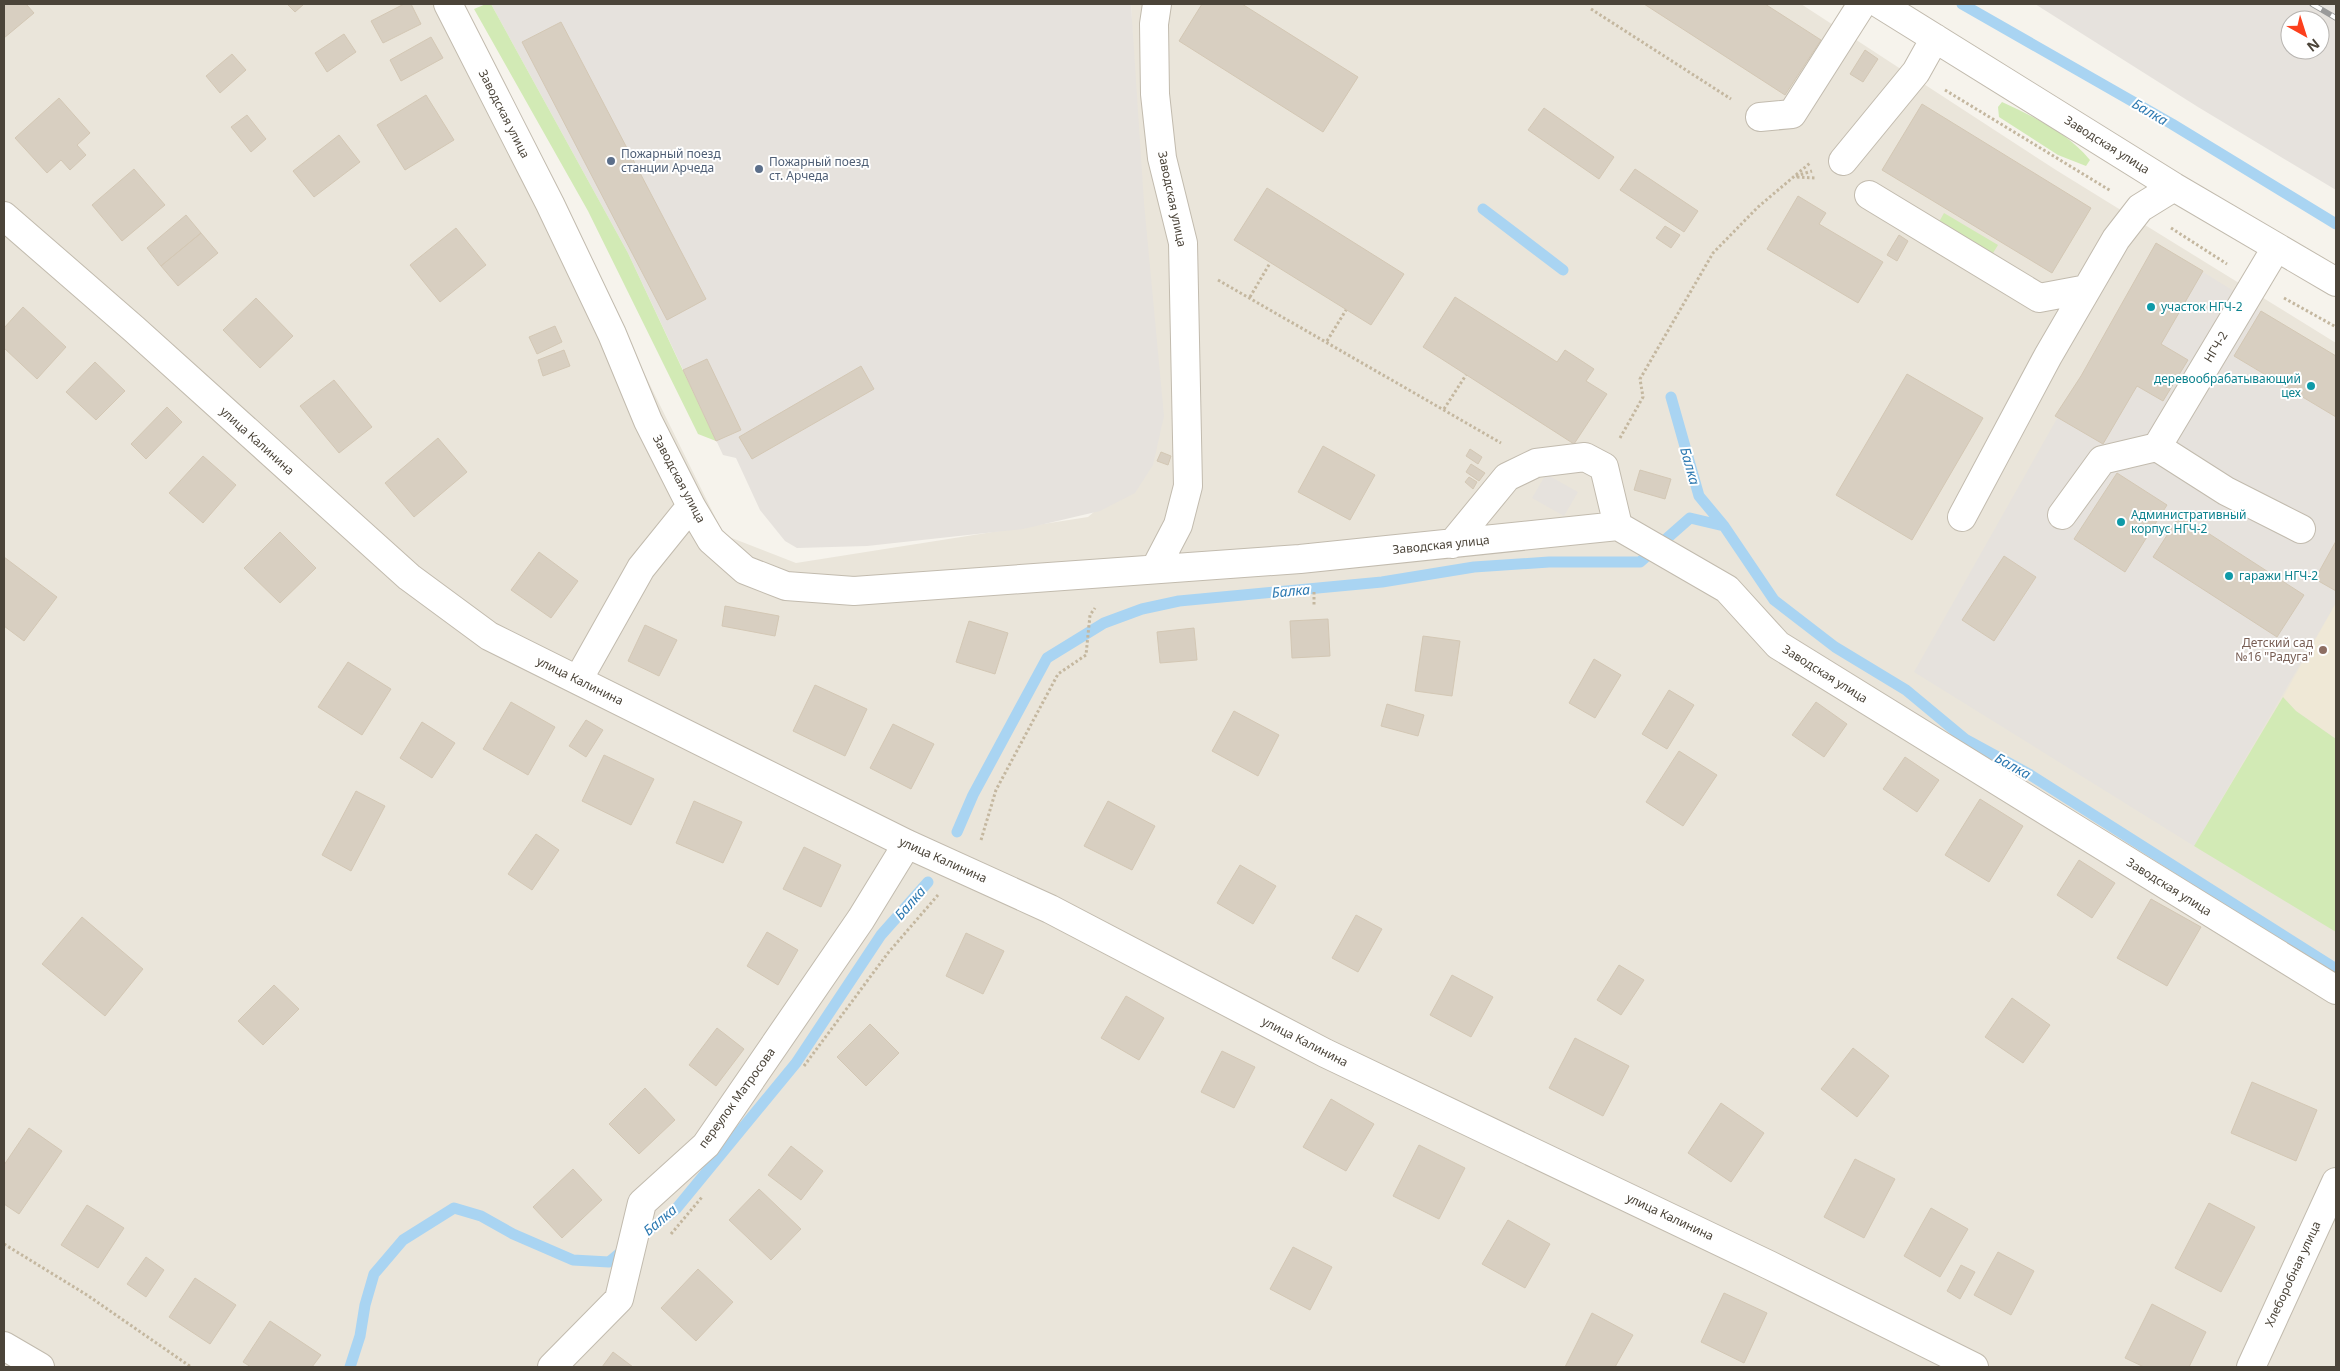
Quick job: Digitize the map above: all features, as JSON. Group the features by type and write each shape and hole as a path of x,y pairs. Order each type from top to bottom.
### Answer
{"street":[{"name":"Заводская улица","path":"448,4 554,212 612,334 648,421 691,506 711,540 745,570 786,586 854,591 1300,559 1618,526 1727,589 1778,645 2336,990"},
{"name":"Заводская улица","path":"1155,569 1178,525 1188,486 1183,243 1162,158 1156,103 1154,24 1157,4"},
{"path":"1760,117 1792,114 1862,4"},
{"name":"Заводская улица","path":"1880,4 2174,187 2336,282"},
{"path":"1843,161 1916,72 1936,38"},
{"path":"1962,517 2048,356 2116,239 2140,208 2174,187"},
{"path":"1869,195 2039,298 2087,289"},
{"name":"улица Калинина","path":"4,216 134,329 409,577 489,636 907,844 1050,909 1325,1053 1769,1265 1974,1367"},
{"name":"НГЧ-2","path":"2157,447 2276,248"},
{"path":"2062,515 2102,460 2157,447 2226,491 2301,530"},
{"path":"1452,544 1507,477 1536,463 1585,457 1604,467 1618,526"},
{"path":"578,680 641,568 691,506"},
{"name":"переулок Матросова","path":"552,1367 620,1299 642,1203 706,1145 861,919 907,844"},
{"name":"Хлеборобная улица","path":"2251,1367 2336,1182"},
{"path":"4,1346 40,1367"}],"path":[{"path":"1590,9 1760,117"},
{"path":"1916,72 2140,208"},
{"path":"1604,467 1643,397 1640,380 1713,253 1758,207 1815,158"},
{"path":"1183,260 1536,463"},
{"path":"1250,297 1270,263"},
{"path":"1327,342 1346,310"},
{"path":"1444,409 1466,375"},
{"path":"1314,595 1314,606"},
{"path":"1086,655 1090,616"},
{"path":"4,1244 87,1295 191,1367"}],"shaded area":[{"path":"4,4 448,4 576,235 724,535 796,563 1088,517 1152,463 1131,4 1801,4 2056,170 2336,343 2336,1367 4,1367"},
{"path":"491,4 1131,4 1144,203 1164,416 1153,465 1135,493 1100,511 1023,529 867,546 797,548 785,541 760,510 736,458 723,455 628,253"},
{"path":"2035,4 2336,4 2336,190 2198,107"},
{"name":"участок НГЧ-2","path":"2156,243 2245,298 2261,311 2336,356 2336,603 2194,846 1914,672"},
{"path":"1546,474 1578,492 1564,516 1532,498"},
{"name":"Детский сад №16 \"Радуга\"","path":"2336,603 2336,739 2296,711 2283,697"}],"green space":[{"path":"491,4 628,253 716,441 698,434 588,211 474,9"},
{"path":"2002,102 2038,120 2071,141 2090,160 2086,166 2058,155 1999,117 1998,107"},
{"path":"1944,213 1998,245 1988,261 1935,229"},
{"path":"2283,697 2296,711 2336,739 2336,932 2194,846"}],"building":[{"path":"4,4 26,4 34,13 4,38"},
{"path":"287,4 304,4 295,12"},
{"path":"404,4 411,4 421,24 383,43 371,21"},
{"path":"1202,4 1242,4 1358,77 1323,132 1179,41"},
{"path":"1644,4 1765,4 1821,40 1785,95"},
{"path":"561,22 706,299 667,320 522,42"},
{"path":"344,34 356,52 327,72 315,53"},
{"path":"431,37 443,58 401,81 390,60"},
{"path":"1865,50 1878,59 1863,82 1850,74"},
{"path":"232,54 246,70 220,93 206,76"},
{"path":"426,95 454,140 405,170 377,125"},
{"path":"59,98 90,133 77,145 86,155 70,170 61,160 47,173 15,138"},
{"path":"1922,104 2091,208 2052,273 1882,170"},
{"path":"1544,108 1614,157 1599,179 1528,130"},
{"path":"247,115 266,139 251,152 231,127"},
{"path":"339,135 360,162 314,197 293,171"},
{"path":"134,169 165,205 122,241 92,205"},
{"path":"1635,169 1698,211 1684,232 1620,190"},
{"path":"1267,188 1404,274 1371,325 1234,240"},
{"path":"1798,196 1826,213 1819,224 1883,262 1858,303 1767,249"},
{"path":"186,215 201,233 161,266 147,248"},
{"path":"1665,226 1680,235 1671,248 1656,238"},
{"path":"456,228 486,265 440,302 410,265"},
{"path":"201,233 218,253 178,286 161,266"},
{"path":"1899,235 1908,241 1897,261 1887,255"},
{"name":"участок НГЧ-2","path":"2156,243 2203,271 2161,344 2188,360 2163,401 2137,386 2103,444 2055,416 2081,376"},
{"path":"1455,297 1557,362 1565,350 1594,369 1586,381 1607,394 1574,444 1423,347"},
{"path":"256,298 293,336 260,368 223,330"},
{"path":"23,307 66,347 37,379 4,348 4,328"},
{"name":"деревообрабатывающий цех","path":"2261,311 2336,356 2336,417 2234,356"},
{"path":"555,326 562,342 537,354 529,337"},
{"path":"564,350 570,366 543,376 538,360"},
{"path":"707,359 741,430 716,441 683,370"},
{"path":"95,362 125,391 96,420 66,392"},
{"path":"861,366 874,389 752,459 739,437"},
{"path":"1907,374 1983,418 1912,540 1836,495"},
{"path":"334,380 372,427 339,453 300,406"},
{"path":"167,407 182,422 146,459 131,444"},
{"path":"438,438 467,472 414,517 385,483"},
{"path":"1323,446 1375,475 1350,520 1298,492"},
{"path":"1470,449 1482,457 1478,464 1466,456"},
{"path":"1161,452 1171,456 1168,465 1157,461"},
{"path":"203,456 236,485 203,523 169,493"},
{"path":"1471,464 1485,473 1479,481 1466,472"},
{"path":"1640,470 1671,479 1665,499 1634,490"},
{"name":"Административный корпус НГЧ-2","path":"2117,473 2167,505 2125,572 2074,539"},
{"path":"1469,477 1477,482 1473,489 1465,482"},
{"name":"гаражи НГЧ-2","path":"2180,515 2304,595 2277,637 2153,557"},
{"path":"280,532 316,568 280,603 244,568"},
{"path":"2336,541 2336,591 2315,579"},
{"path":"539,552 578,581 551,618 511,590"},
{"path":"2004,556 2036,577 1994,641 1962,620"},
{"path":"4,557 57,597 24,641 4,626"},
{"path":"725,606 779,616 775,636 722,626"},
{"path":"1328,619 1330,656 1292,658 1290,621"},
{"path":"969,621 1008,633 995,674 956,662"},
{"path":"645,625 677,640 659,676 628,661"},
{"path":"1194,628 1197,660 1160,663 1157,632"},
{"path":"1423,636 1460,641 1452,696 1415,691"},
{"path":"1594,659 1621,675 1595,718 1569,703"},
{"path":"348,662 391,689 362,735 318,707"},
{"path":"815,685 867,709 845,756 793,731"},
{"path":"1669,690 1694,705 1667,749 1642,734"},
{"path":"511,702 555,727 528,775 483,749"},
{"path":"1816,702 1847,724 1824,757 1792,735"},
{"path":"1387,704 1424,715 1418,736 1381,726"},
{"path":"1234,711 1279,735 1258,776 1212,751"},
{"path":"586,720 603,730 586,757 569,746"},
{"path":"422,722 455,743 432,778 400,758"},
{"path":"893,724 934,744 911,789 870,768"},
{"path":"1679,751 1717,775 1683,826 1646,802"},
{"path":"604,755 654,779 631,825 582,801"},
{"path":"1905,757 1939,780 1917,812 1883,789"},
{"path":"356,791 385,806 351,871 322,855"},
{"path":"1980,799 2023,826 1989,882 1945,855"},
{"path":"694,801 742,822 723,863 676,843"},
{"path":"1108,801 1155,826 1132,870 1084,846"},
{"path":"536,834 559,850 532,890 508,874"},
{"path":"804,847 841,865 821,907 783,889"},
{"path":"2079,860 2115,883 2092,918 2057,895"},
{"path":"1240,865 1276,886 1253,924 1217,903"},
{"path":"2151,899 2201,927 2167,986 2117,958"},
{"path":"1356,915 1382,929 1358,972 1332,958"},
{"path":"82,917 143,969 105,1016 42,964"},
{"path":"767,932 798,950 778,985 747,966"},
{"path":"966,933 1004,951 983,994 946,976"},
{"path":"1619,965 1644,980 1621,1015 1597,1000"},
{"path":"1452,975 1493,997 1471,1037 1430,1015"},
{"path":"274,985 299,1009 263,1045 238,1021"},
{"path":"1126,996 1164,1018 1139,1060 1101,1038"},
{"path":"2012,998 2050,1025 2023,1063 1985,1037"},
{"path":"870,1024 899,1053 866,1086 837,1057"},
{"path":"717,1028 744,1049 716,1086 689,1065"},
{"path":"1575,1038 1629,1066 1603,1116 1549,1088"},
{"path":"1853,1048 1889,1076 1857,1117 1821,1089"},
{"path":"1222,1051 1255,1067 1234,1108 1201,1092"},
{"path":"2252,1082 2317,1110 2296,1161 2231,1133"},
{"path":"645,1088 675,1120 639,1154 609,1124"},
{"path":"1331,1099 1374,1124 1346,1171 1303,1147"},
{"path":"1721,1103 1764,1133 1731,1182 1688,1153"},
{"path":"29,1128 62,1151 19,1214 4,1204 4,1165"},
{"path":"1419,1145 1465,1168 1439,1219 1393,1196"},
{"path":"791,1146 823,1171 801,1200 768,1175"},
{"path":"1855,1159 1895,1179 1864,1238 1824,1217"},
{"path":"573,1169 602,1200 562,1238 533,1207"},
{"path":"759,1189 801,1229 771,1260 729,1220"},
{"path":"2209,1203 2255,1227 2221,1292 2175,1268"},
{"path":"87,1205 124,1228 98,1268 61,1245"},
{"path":"1931,1208 1968,1229 1940,1277 1904,1256"},
{"path":"1508,1220 1550,1244 1525,1288 1482,1264"},
{"path":"1293,1247 1332,1267 1310,1310 1270,1289"},
{"path":"1998,1252 2034,1271 2011,1315 1974,1295"},
{"path":"146,1257 164,1270 146,1297 127,1284"},
{"path":"1961,1265 1975,1272 1960,1299 1947,1291"},
{"path":"698,1269 733,1302 696,1341 661,1308"},
{"path":"195,1278 236,1305 210,1344 169,1317"},
{"path":"1724,1293 1767,1313 1744,1363 1701,1342"},
{"path":"2152,1304 2206,1332 2189,1367 2144,1367 2125,1358"},
{"path":"1592,1313 1633,1335 1615,1367 1565,1367"},
{"path":"270,1321 321,1355 312,1367 251,1367 243,1362"},
{"path":"613,1352 633,1367 602,1367"}],"waterway":[{"name":"Балка","path":"1962,4 2172,124 2336,224"},
{"name":"Балка","path":"1483,209 1563,270"},
{"name":"Балка","path":"1671,397 1699,496 1724,526"},
{"name":"Балка","path":"957,832 973,795 1047,658 1104,623 1142,609 1179,601 1382,582 1474,567 1549,562 1640,562 1690,518 1724,526 1774,600 1835,647 1906,690 1965,739 2029,774 2336,969"},
{"name":"Балка","path":"638,1239 676,1209 796,1063 881,935 928,882"},
{"name":"Балка","path":"350,1367 360,1336 365,1305 374,1274 403,1240 454,1208 481,1216 513,1234 573,1260 609,1262 626,1248"}],"railway":[{"path":"2312,4 2336,18"}],"place":[{"name":"Пожарный поезд станции Арчеда","path":"611,161"},
{"name":"Пожарный поезд ст. Арчеда","path":"759,169"},
{"name":"участок НГЧ-2","path":"2151,307"},
{"name":"деревообрабатывающий цех","path":"2311,386"},
{"name":"Административный корпус НГЧ-2","path":"2121,522"},
{"name":"гаражи НГЧ-2","path":"2229,576"},
{"name":"Детский сад №16 \"Радуга\"","path":"2323,650"}]}
